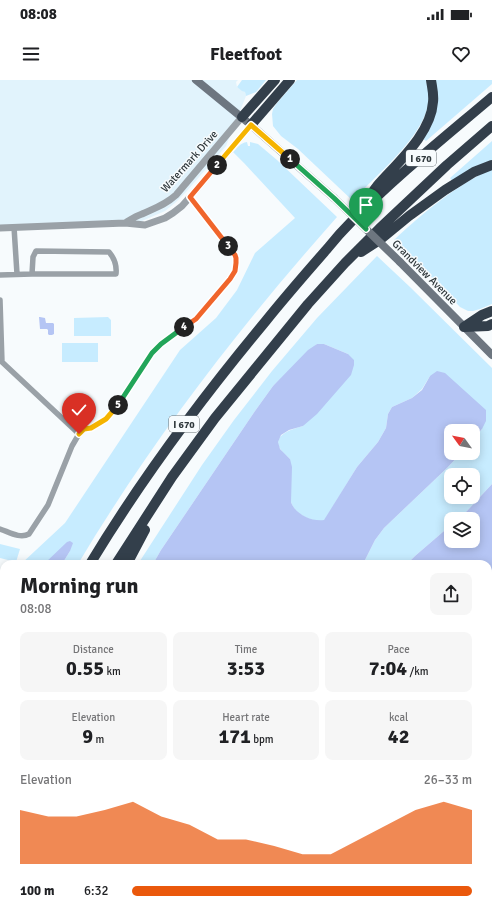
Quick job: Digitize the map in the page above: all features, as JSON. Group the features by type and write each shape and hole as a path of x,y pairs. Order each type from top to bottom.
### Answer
{"highway":[{"path":"242,117 275,80"},
{"path":"251,125 290,80"},
{"path":"352,221 376,188 420,138 433,103 431,80"},
{"name":"I 670","path":"93,560 149,472 187,419 288,293 352,221 411,167 492,97"},
{"name":"I 670","path":"119,560 172,478 215,418 303,309 345,263 379,229 441,170 492,126"},
{"path":"345,263 382,239 409,216 445,190 474,172 492,165"},
{"path":"464,327 482,315 492,311"},
{"path":"464,327 488,326 492,324"},
{"path":"129,560 172,478"}],"main road":[{"name":"Grandview Avenue","path":"196,80 242,117 334,198 492,355"}],"street":[{"name":"Watermark Drive","path":"125,223 141,214 158,208 176,195 242,117"},
{"name":"Watermark Drive","path":"0,228 125,223 145,225 165,218 182,206 251,125"},
{"path":"0,530 21,536 29,534 48,505 72,446 79,434 84,429 91,428 106,419 117,407 152,353 166,340 196,319 235,271 235,255 190,197"},
{"path":"14,227 17,274"},
{"path":"0,275 116,274 117,267 115,259 109,252 36,251 33,256 32,274"},
{"path":"0,300 1,363 79,434"}],"shaded area":[{"path":"0,80 238,80 236,82 237,87 245,92 246,96 226,146 186,192 165,211 142,221 0,228"},
{"path":"242,80 266,80 256,92 246,96 245,92 237,87"},
{"path":"297,80 426,80 429,95 427,109 421,124 400,152 353,201 298,149 281,136 273,126 273,109"},
{"path":"435,80 492,80 492,84 426,141 423,139"},
{"path":"492,141 492,160 472,168 452,181 450,178"},
{"path":"247,142 248,146 250,146 250,142 258,144 337,217 266,299 199,384 136,473 80,560 64,560 70,551 50,560 25,560 65,523 180,350 216,318 237,290 255,253 295,218 233,152"},
{"path":"492,169 492,304 480,309 468,311 460,307 394,240 440,200 479,175"},
{"path":"377,256 492,368 492,484 480,497 480,468 447,468 454,460 480,460 480,431 482,429 480,424 477,424 430,376 422,389 412,398 392,407 388,414 386,428 378,442 357,467 324,521 309,519 296,511 291,502 290,459 281,450 278,445 278,440 289,431 303,426 348,354 324,344 317,344 273,386 155,560 141,560 202,465 234,420 272,371 317,318"},
{"path":"39,317 45,318 46,323 54,324 54,334 49,335 47,329 40,329"},
{"path":"108,317 111,320 111,336 74,336 74,318"},
{"path":"62,343 98,343 98,362 62,362"},
{"path":"317,344 324,344 348,354 354,360 351,375 317,414 303,426 289,430 281,435 278,442 280,449 290,459 292,467 291,502 296,510 304,516 314,520 324,520 357,467 378,442 386,428 388,414 392,407 412,398 422,390 430,376 437,371 445,373 486,410 486,421 480,431 480,424 444,424 444,460 454,460 447,468 444,468 444,471 384,528 375,540 365,560 155,560 273,386 308,350"},
{"path":"444,471 444,504 473,504 466,512 444,512 444,531 411,560 365,560 375,540 384,528"},
{"path":"492,484 492,560 411,560 444,531 444,548 480,548 480,512 466,512 473,504 480,504 480,497"},
{"path":"70,541 73,543 64,560 48,560 67,542"},
{"path":"0,544 20,549 17,560 0,558"}],"route":[{"path":"79,434 84,429 91,428 106,419 117,407 152,353 170,337 196,319 235,271 235,255 190,197 251,125 334,198 366,229"}]}
